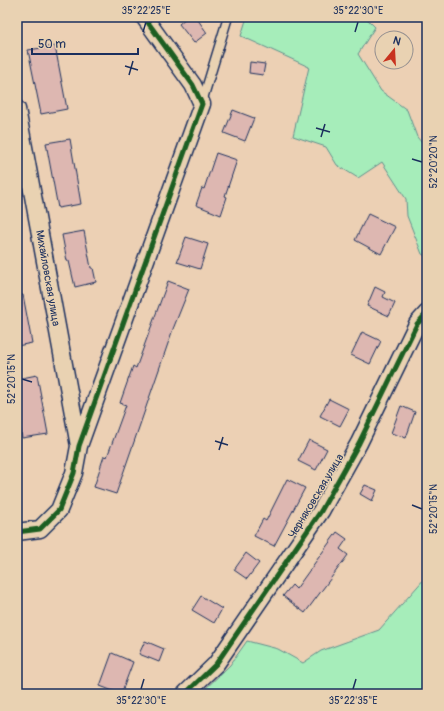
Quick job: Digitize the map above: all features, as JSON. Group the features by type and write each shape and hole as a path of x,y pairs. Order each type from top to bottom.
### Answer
{"street":[{"path":"17,532 40,529 59,510 74,473 79,446 202,104 193,85 144,17"},
{"name":"Михайловская улица","path":"17,109 79,446"},
{"name":"Черняковская улица","path":"185,694 216,664 321,511 359,443 417,324 427,313"}],"lane":[{"path":"202,104 228,17"}],"green space":[{"path":"247,17 365,17 375,27 358,54 381,91 407,110 417,137 427,149 427,257 422,254 407,216 406,199 382,162 358,178 337,165 326,147 293,136 309,67 241,36"},
{"path":"427,570 427,694 200,694 230,665 247,641 278,649 303,663 321,651 379,630 425,578"}],"building":[{"path":"187,17 196,17 207,33 194,43 179,24"},
{"path":"55,46 67,109 41,114 28,50"},
{"path":"250,62 265,64 263,75 249,73"},
{"path":"233,110 254,118 245,141 224,133"},
{"path":"70,139 81,204 58,208 46,143"},
{"path":"216,153 237,160 225,196 227,197 221,215 196,205 202,188 204,189"},
{"path":"368,214 395,227 381,254 355,240"},
{"path":"84,231 91,268 93,268 96,282 75,287 69,261 67,261 62,235"},
{"path":"186,237 208,244 200,269 177,262"},
{"path":"168,281 189,289 173,329 116,494 94,487 104,456 107,457 126,405 120,403 133,366 136,368"},
{"path":"375,287 385,292 383,297 395,303 389,316 367,306"},
{"path":"17,295 23,295 32,343 17,346"},
{"path":"362,332 381,341 370,364 351,355"},
{"path":"37,375 48,434 22,438 17,406 17,379"},
{"path":"329,399 349,409 340,426 320,416"},
{"path":"401,406 415,412 406,438 391,433"},
{"path":"309,440 327,449 316,470 298,461"},
{"path":"287,479 305,488 274,546 254,536 263,519 266,521"},
{"path":"365,485 377,490 372,501 360,494"},
{"path":"337,532 347,539 340,549 348,555 305,613 283,596 292,585 296,589"},
{"path":"246,553 259,563 247,579 234,570"},
{"path":"201,596 222,609 214,623 192,610"},
{"path":"145,641 164,649 159,662 139,654"},
{"path":"112,653 133,662 121,694 100,686"}],"cycle path":[{"path":"17,532 40,529 59,510 74,473 79,446 202,104 193,85 144,17"},
{"path":"185,694 216,664 321,511 359,443 417,324 427,313"}]}
